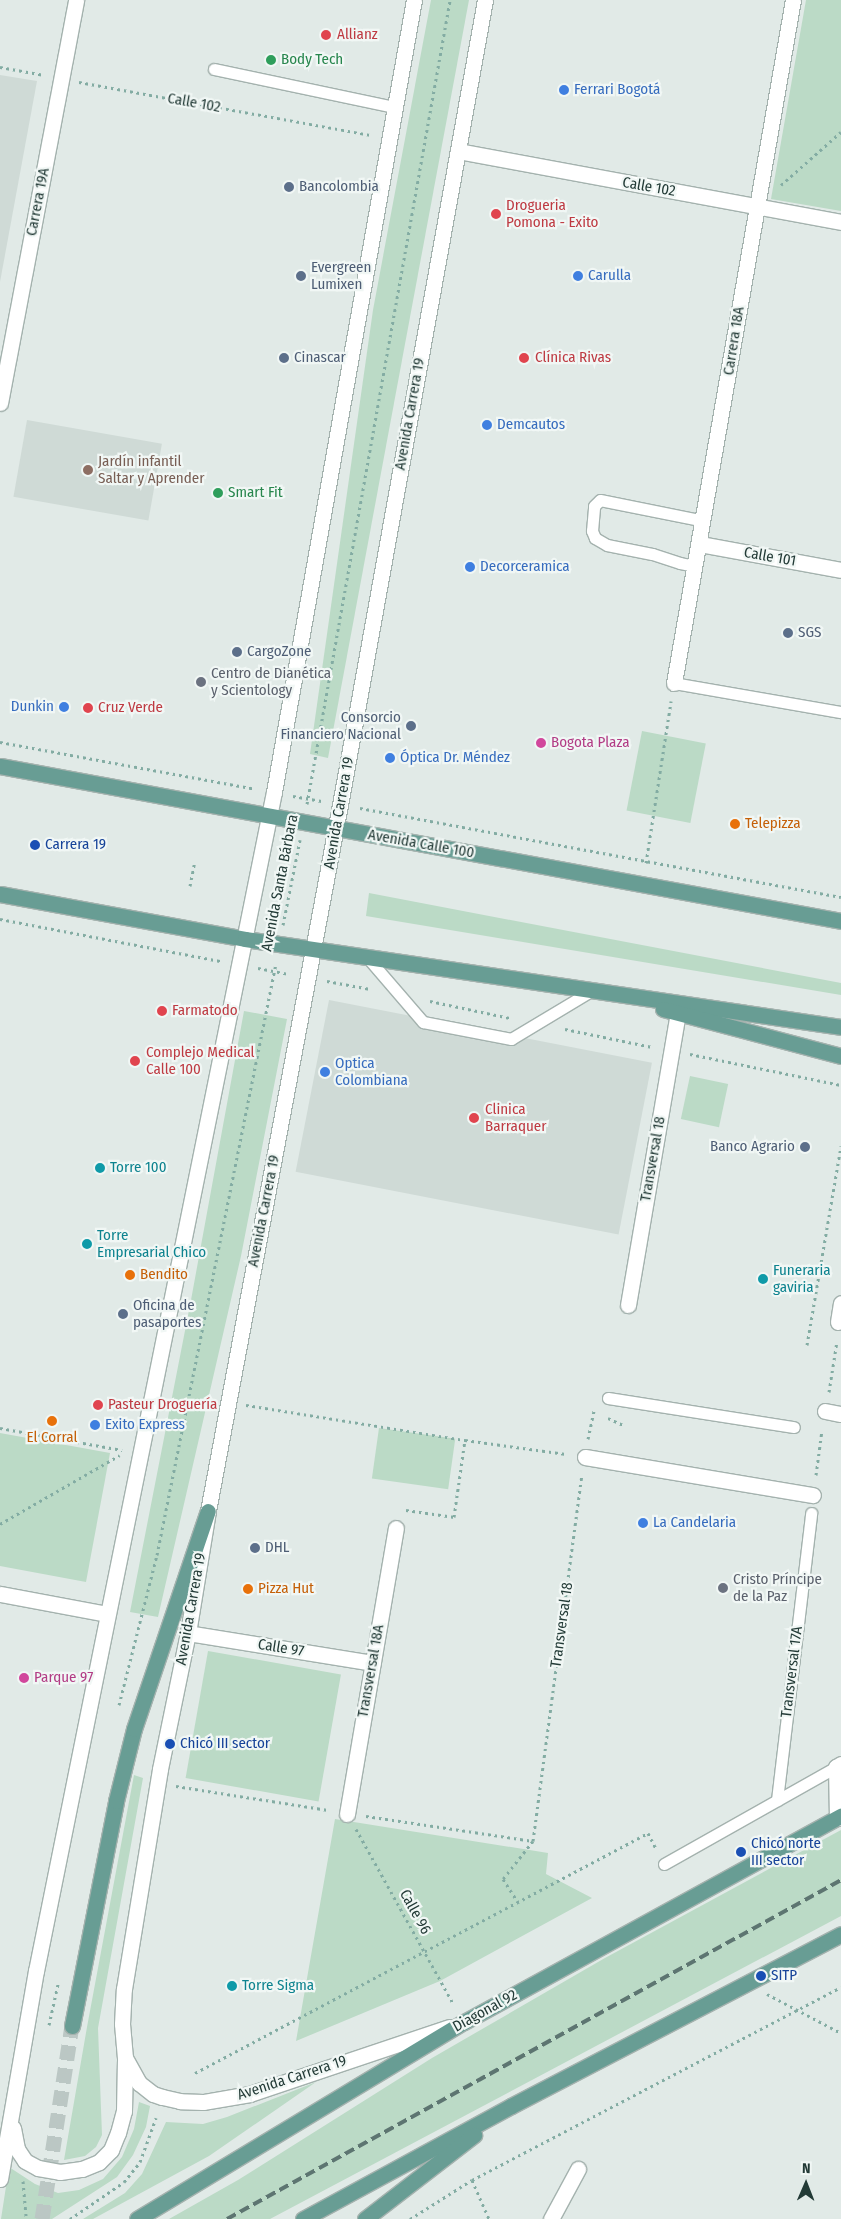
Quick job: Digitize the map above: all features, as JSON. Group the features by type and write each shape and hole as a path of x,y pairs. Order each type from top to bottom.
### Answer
{"main road":[{"name":"Carrera 19A","path":"0,403 76,0"},
{"path":"0,2179 36,1971 269,816 414,0"},
{"name":"Avenida Carrera 19","path":"464,2022 250,2094 203,2102 180,2101 153,2094 139,2083 125,2058 122,2024 124,1989 158,1782 188,1633 208,1511 336,828 485,0"},
{"name":"Carrera 18A","path":"674,683 700,544 756,206 793,0"},
{"name":"Calle 102","path":"458,151 841,222"},
{"name":"Calle 101","path":"700,544 841,570"},
{"name":"Avenida Calle 100","path":"0,766 841,921"},
{"path":"0,894 245,939 841,1028"},
{"path":"591,991 841,1056"},
{"name":"Transversal 18","path":"628,1305 678,1013"},
{"path":"838,1322 841,1303"},
{"path":"825,1411 841,1414"},
{"path":"585,1457 813,1495"},
{"path":"72,2026 116,1801 134,1729 208,1511"},
{"name":"Transversal 18A","path":"347,1814 396,1528"},
{"path":"0,1594 107,1614"},
{"name":"Calle 97","path":"188,1633 373,1663"},
{"path":"839,1766 839,1817"},
{"name":"Diagonal 92","path":"137,2219 464,2022 839,1817"},
{"path":"303,2219 511,2106 841,1934"},
{"path":"12,2116 17,2149 25,2161 38,2168 60,2172 82,2169 99,2162 110,2150 118,2133 124,2111 125,2058"},
{"path":"365,2219 511,2106"},
{"path":"551,2219 578,2170"}],"lane":[{"path":"214,68 394,108"},
{"path":"696,566 680,564 652,554 607,545 595,538 592,531 594,506 600,500 704,521"},
{"path":"674,683 841,712"},
{"path":"367,957 423,1022 511,1039 591,991"},
{"path":"608,1398 794,1427"},
{"name":"Transversal 17A","path":"777,1800 811,1513"},
{"path":"664,1864 839,1766"}],"path":[{"name":"Avenida Santa Bárbara","path":"140,1622 157,1555 304,822 450,0"},
{"name":"Calle 102","path":"0,67 389,139"},
{"path":"756,206 841,132"},
{"path":"643,885 674,683"},
{"path":"0,742 208,780"},
{"path":"372,810 841,897"},
{"path":"190,886 194,861"},
{"path":"0,919 308,977 841,1085"},
{"path":"807,1345 841,1146"},
{"path":"241,1404 585,1457"},
{"name":"Transversal 18","path":"532,1841 585,1457 594,1409"},
{"path":"0,1428 127,1451 0,1524"},
{"path":"396,1528 398,1509 454,1517 465,1440"},
{"path":"158,1782 347,1814 532,1841 503,1879 518,1902"},
{"name":"Calle 96","path":"347,1814 464,2022"},
{"path":"195,2073 648,1834 664,1864"},
{"path":"746,1983 841,2033"},
{"path":"410,2219 472,2180 841,1987"},
{"path":"70,2219 124,2182 140,2162 156,2118"},
{"path":"472,2180 489,2219"}],"shaded area":[{"path":"0,75 37,81 0,282"},
{"name":"Jardín infantil Saltar y Aprender","path":"27,420 162,444 148,521 13,497"},
{"name":"Clinica Barraquer","path":"329,1000 652,1063 619,1235 296,1172"}],"green space":[{"path":"431,0 469,0 328,758 310,754 373,310"},
{"path":"806,0 841,0 841,211 771,199"},
{"path":"642,731 706,743 690,823 627,811"},
{"path":"369,893 841,983 841,995 366,916"},
{"path":"244,1011 287,1019 241,1256 158,1617 130,1612 191,1300"},
{"path":"690,1076 728,1084 719,1127 681,1119"},
{"path":"379,1428 455,1439 448,1489 372,1479"},
{"path":"0,1433 110,1453 86,1582 0,1566"},
{"path":"208,1651 341,1674 319,1801 186,1778"},
{"path":"134,1775 143,1778 98,2028 102,2135 96,2147 85,2156 64,2160 87,2027"},
{"path":"335,1819 548,1853 546,1874 592,1898 440,1981 296,2041"},
{"path":"841,1830 841,1916 270,2219 169,2219 238,2180 432,2058 605,1958"},
{"path":"316,2082 209,2156 93,2219 83,2219 125,2193 142,2174 166,2122 203,2124 227,2117"},
{"path":"139,2102 150,2106 146,2127 133,2155 117,2177 52,2219 1,2219 9,2167 35,2184 58,2193 79,2190 103,2179 122,2157 134,2129"}],"tunnel":[{"path":"42,2219 72,2026"}],"railway":[{"path":"227,2219 841,1880"}],"place":[{"name":"Allianz","path":"326,35"},
{"name":"Body Tech","path":"271,60"},
{"name":"Ferrari Bogotá","path":"564,90"},
{"name":"Bancolombia","path":"289,187"},
{"name":"Drogueria Pomona - Exito","path":"496,214"},
{"name":"Evergreen Lumixen","path":"301,276"},
{"name":"Carulla","path":"578,276"},
{"name":"Cinascar","path":"284,358"},
{"name":"Clínica Rivas","path":"524,358"},
{"name":"Demcautos","path":"487,425"},
{"name":"Jardín infantil Saltar y Aprender","path":"88,470"},
{"name":"Smart Fit","path":"218,493"},
{"name":"Decorceramica","path":"470,567"},
{"name":"SGS","path":"788,633"},
{"name":"CargoZone","path":"237,652"},
{"name":"Centro de Dianética y Scientology","path":"201,682"},
{"name":"Dunkin","path":"64,707"},
{"name":"Cruz Verde","path":"88,708"},
{"name":"Consorcio Financiero Nacional","path":"411,726"},
{"name":"Bogota Plaza","path":"541,743"},
{"name":"Óptica Dr. Méndez","path":"390,758"},
{"name":"Telepizza","path":"735,824"},
{"name":"Carrera 19","path":"35,845"},
{"name":"Farmatodo","path":"162,1011"},
{"name":"Complejo Medical Calle 100","path":"135,1061"},
{"name":"Optica Colombiana","path":"325,1072"},
{"name":"Clinica Barraquer","path":"474,1118"},
{"name":"Banco Agrario","path":"805,1147"},
{"name":"Torre 100","path":"100,1168"},
{"name":"Torre Empresarial Chico","path":"87,1244"},
{"name":"Bendito","path":"130,1275"},
{"name":"Funeraria gaviria","path":"763,1279"},
{"name":"Oficina de pasaportes","path":"123,1314"},
{"name":"Pasteur Droguería","path":"98,1405"},
{"name":"El Corral","path":"52,1421"},
{"name":"Exito Express","path":"95,1425"},
{"name":"La Candelaria","path":"643,1523"},
{"name":"DHL","path":"255,1548"},
{"name":"Cristo Príncipe de la Paz","path":"723,1588"},
{"name":"Pizza Hut","path":"248,1589"},
{"name":"Parque 97","path":"24,1678"},
{"name":"Chicó III sector","path":"170,1744"},
{"name":"Chicó norte III sector","path":"741,1852"},
{"name":"SITP","path":"761,1976"},
{"name":"Torre Sigma","path":"232,1986"}]}
